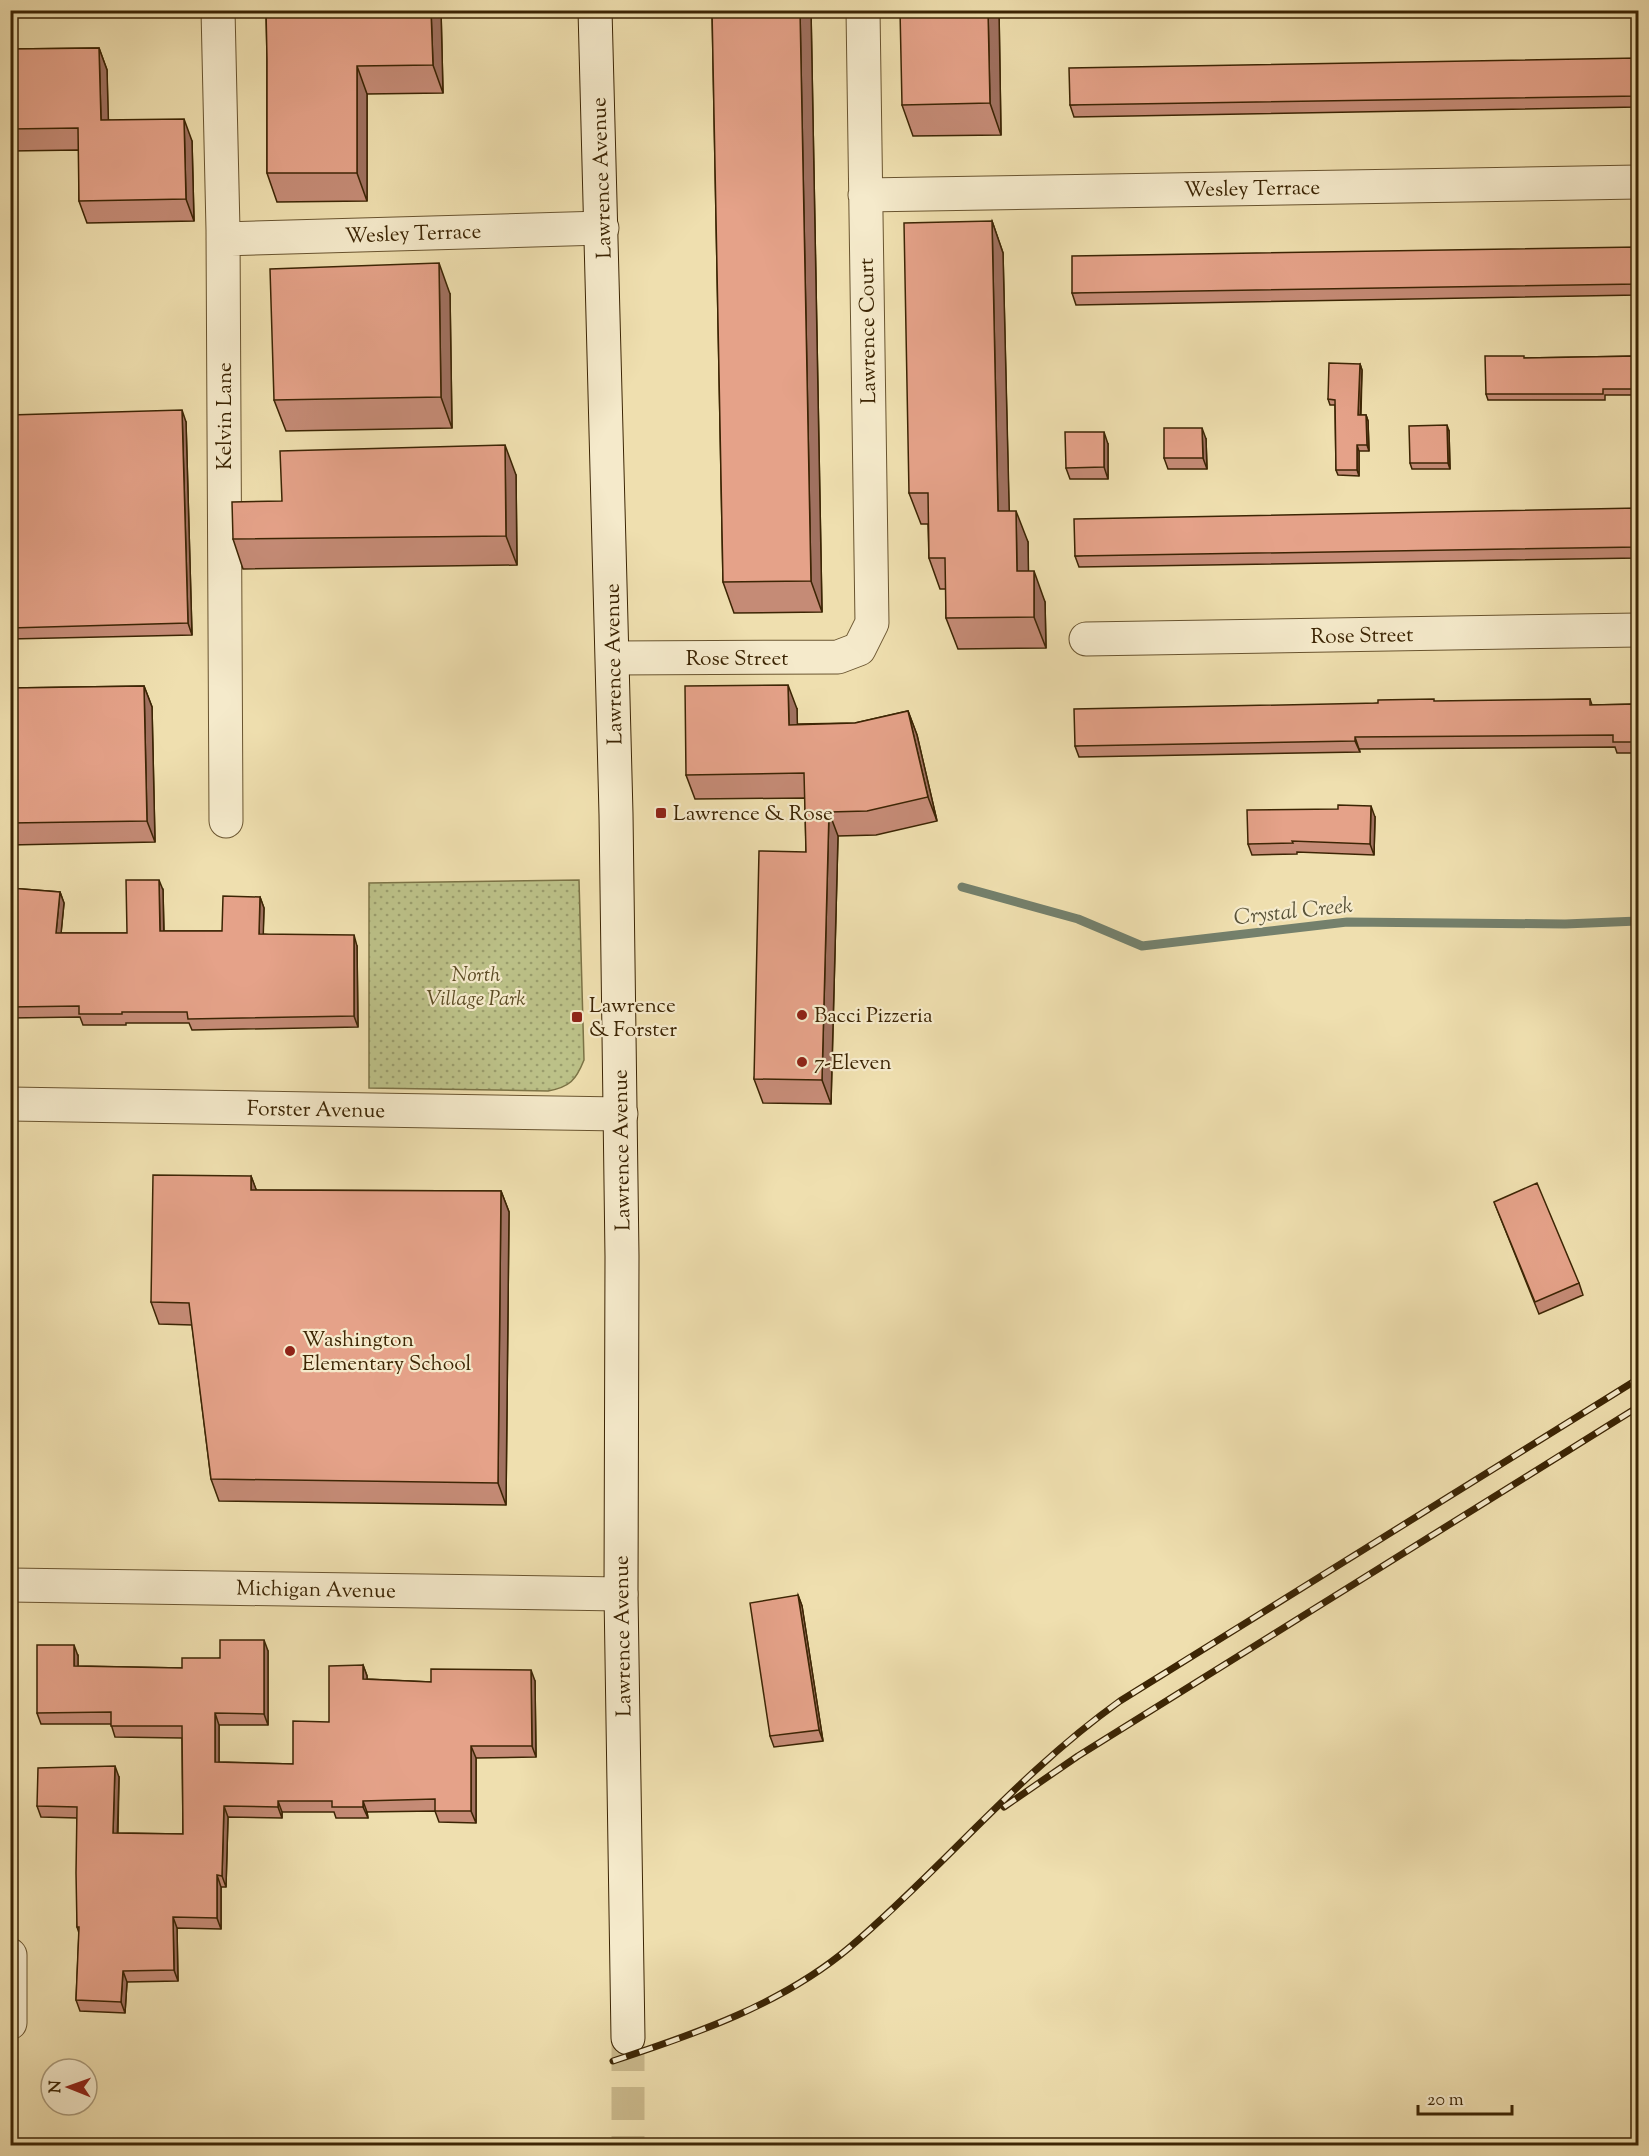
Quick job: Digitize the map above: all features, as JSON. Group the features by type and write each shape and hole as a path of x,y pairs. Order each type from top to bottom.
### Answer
{"street":[{"name":"Kelvin Lane","path":"218,10 223,239 226,821"},
{"name":"Lawrence Avenue","path":"596,10 613,658 621,1114 621,1594 628,2038"},
{"name":"Lawrence Court","path":"859,649 872,623 863,10"},
{"name":"Wesley Terrace","path":"866,195 1638,182"},
{"name":"Wesley Terrace","path":"223,239 602,228"},
{"name":"Rose Street","path":"1086,639 1638,630"},
{"name":"Rose Street","path":"613,658 820,658 838,657 859,649"},
{"name":"Forster Avenue","path":"10,1104 621,1114"},
{"name":"Michigan Avenue","path":"10,1586 621,1594"},
{"path":"10,1955 10,2023"}],"green space":[{"name":"North Village Park","path":"579,880 584,1060 578,1073 567,1085 548,1091 369,1088 369,883"}],"building":[{"path":"266,10 431,10 433,65 357,66 357,173 267,173"},
{"path":"712,10 800,10 811,581 723,582"},
{"path":"900,10 988,10 990,103 902,105"},
{"path":"99,48 101,120 184,119 186,199 79,201 78,128 10,129 10,49"},
{"path":"1638,58 1638,96 1070,105 1069,68"},
{"path":"992,221 998,511 1016,511 1017,571 1034,571 1034,617 946,618 945,558 929,558 928,493 909,493 904,223"},
{"path":"1638,247 1638,284 1072,293 1072,256"},
{"path":"439,263 441,397 274,400 270,269"},
{"path":"1485,356 1524,356 1524,358 1638,356 1638,389 1603,389 1603,394 1486,394"},
{"path":"1329,363 1360,364 1358,415 1366,415 1367,445 1357,445 1357,470 1336,470 1335,400 1328,399"},
{"path":"182,410 188,623 10,628 10,415"},
{"path":"1447,425 1448,463 1410,463 1409,426"},
{"path":"1164,428 1202,428 1203,458 1164,458"},
{"path":"1065,432 1104,432 1104,467 1066,468"},
{"path":"505,445 506,536 233,539 232,502 282,501 280,451"},
{"path":"1638,508 1638,547 1075,556 1074,519"},
{"path":"788,685 789,725 855,723 908,711 928,797 867,811 829,812 822,1080 754,1079 759,851 806,852 804,773 686,775 685,686"},
{"path":"144,686 147,821 10,823 10,688"},
{"path":"1434,699 1434,701 1590,699 1590,705 1638,704 1638,742 1613,742 1613,735 1355,737 1355,741 1075,746 1074,709 1378,703 1378,700"},
{"path":"1338,805 1371,806 1370,844 1292,841 1293,843 1248,844 1247,810 1338,809"},
{"path":"126,880 159,880 160,931 222,931 223,896 260,897 259,934 354,935 354,1016 188,1019 187,1012 79,1014 79,1006 10,1007 10,888 60,892 56,933 127,933"},
{"path":"153,1175 251,1176 251,1190 501,1191 498,1483 211,1479 189,1303 151,1302"},
{"path":"1537,1183 1579,1283 1535,1302 1494,1202"},
{"path":"798,1595 819,1730 770,1736 750,1603"},
{"path":"220,1640 264,1640 264,1714 215,1713 215,1762 293,1764 293,1721 329,1722 329,1666 363,1665 363,1679 431,1682 431,1669 531,1670 532,1746 471,1746 471,1811 435,1811 435,1799 363,1801 363,1807 332,1807 332,1801 278,1801 278,1807 224,1806 222,1876 217,1875 217,1918 173,1917 174,1970 123,1971 121,2002 76,2000 79,1927 77,1927 76,1873 77,1807 37,1806 38,1768 115,1766 113,1833 183,1834 182,1726 111,1726 111,1712 37,1713 37,1645 74,1645 74,1666 182,1668 182,1658 220,1658"}],"waterway":[{"name":"Crystal Creek","path":"962,887 1078,919 1142,946 1347,922 1565,924 1638,921"}],"tunnel":[{"path":"628,2038 628,2146"}],"railway":[{"path":"613,2061 675,2040 737,2015 767,2001 824,1967 850,1947 918,1885 1048,1759 1120,1701 1638,1379"},
{"path":"1004,1807 1078,1756 1638,1407"}],"place":[{"name":"Lawrence & Rose","path":"661,813"},
{"name":"Bacci Pizzeria","path":"802,1015"},
{"name":"Lawrence & Forster","path":"577,1017"},
{"name":"7-Eleven","path":"802,1062"},
{"name":"Washington Elementary School","path":"290,1351"}]}
